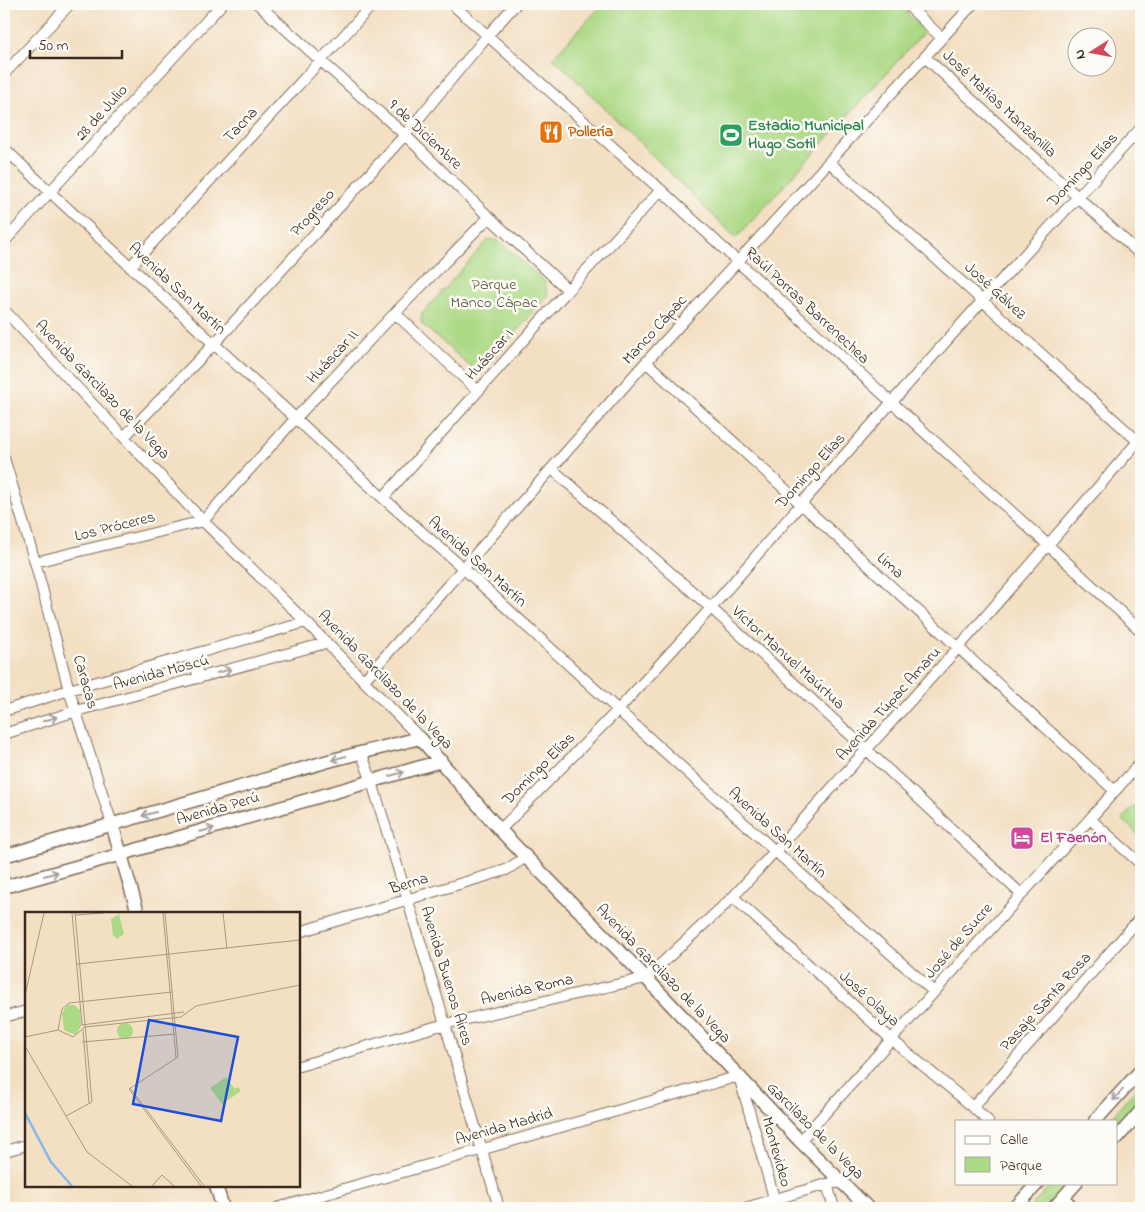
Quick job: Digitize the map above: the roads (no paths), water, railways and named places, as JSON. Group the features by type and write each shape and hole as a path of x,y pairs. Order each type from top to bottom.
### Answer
{"street":[{"path":"4,74 70,4"},
{"name":"28 de Julio","path":"4,242 222,4"},
{"name":"9 de Diciembre","path":"258,4 405,135 489,217 568,290"},
{"name":"Tacna","path":"130,267 373,4"},
{"name":"Raúl Porras Barrenechea","path":"452,4 661,190 737,262 1141,631"},
{"name":"Progreso","path":"124,437 214,344 405,135 516,4"},
{"name":"José Matías Manzanilla","path":"906,4 942,38"},
{"name":"Manco Cápac","path":"364,680 646,362 973,4"},
{"name":"José Matías Manzanilla","path":"925,57 1141,255"},
{"name":"Domingo Elías","path":"500,830 618,710 983,300 1140,132"},
{"name":"Avenida San Martín","path":"4,148 130,267 383,498 934,992"},
{"name":"José Gálvez","path":"829,162 1140,441"},
{"name":"Huáscar I","path":"383,498 568,290 661,190"},
{"name":"Huáscar II","path":"203,520 395,313 489,217"},
{"name":"Avenida Garcilazo de la Vega","path":"5,313 203,520 420,738 500,830 646,978 738,1076"},
{"path":"395,313 478,391"},
{"name":"Lima","path":"646,362 1115,791"},
{"name":"Avenida Túpac Amaru","path":"646,978 733,897 867,750 1140,441"},
{"name":"Caracas","path":"4,458 35,562 69,690 122,854 138,912"},
{"name":"Víctor Manuel Maúrtua","path":"552,469 867,750 1021,894"},
{"name":"Los Próceres","path":"35,562 203,520"},
{"name":"Avenida Moscú","path":"4,711 69,690 306,622"},
{"name":"Avenida Moscú","path":"4,734 76,711 326,643"},
{"path":"192,654 199,678"},
{"name":"Avenida Perú","path":"4,856 361,752 420,738"},
{"name":"Avenida Buenos Aires","path":"361,752 408,900 499,1208"},
{"name":"Avenida Perú","path":"4,887 441,761"},
{"name":"José de Sucre","path":"800,1141 1141,762"},
{"path":"1090,819 1141,864"},
{"name":"Berna","path":"300,932 506,870 526,857"},
{"name":"José Olaya","path":"733,897 891,1040 987,1120"},
{"name":"Pasaje Santa Rosa","path":"973,1107 1141,917"},
{"name":"Avenida Roma","path":"300,1066 445,1024 646,978"},
{"path":"4,1017 25,1010"},
{"path":"1096,1120 1141,1070"},
{"name":"Garcilazo de la Vega","path":"738,1076 868,1208"},
{"name":"Avenida Madrid","path":"277,1208 738,1076"},
{"name":"Montevideo","path":"738,1076 775,1204"},
{"path":"1118,1137 1141,1111"},
{"path":"5,1151 25,1145"},
{"path":"745,1208 775,1204 827,1184 842,1182"},
{"path":"827,1184 834,1208"},
{"path":"1015,1208 1037,1184"},
{"path":"1054,1208 1075,1184"},
{"path":"216,1187 223,1208"},
{"path":"1064,1198 1074,1208"}],"place":[{"name":"Pollería","path":"551,132"},
{"name":"Estadio Municipal Hugo Sotil","path":"731,135"},
{"name":"El Faenón","path":"1022,838"}],"park label":[{"name":"Parque Manco Cápac","path":"494,294"}]}
